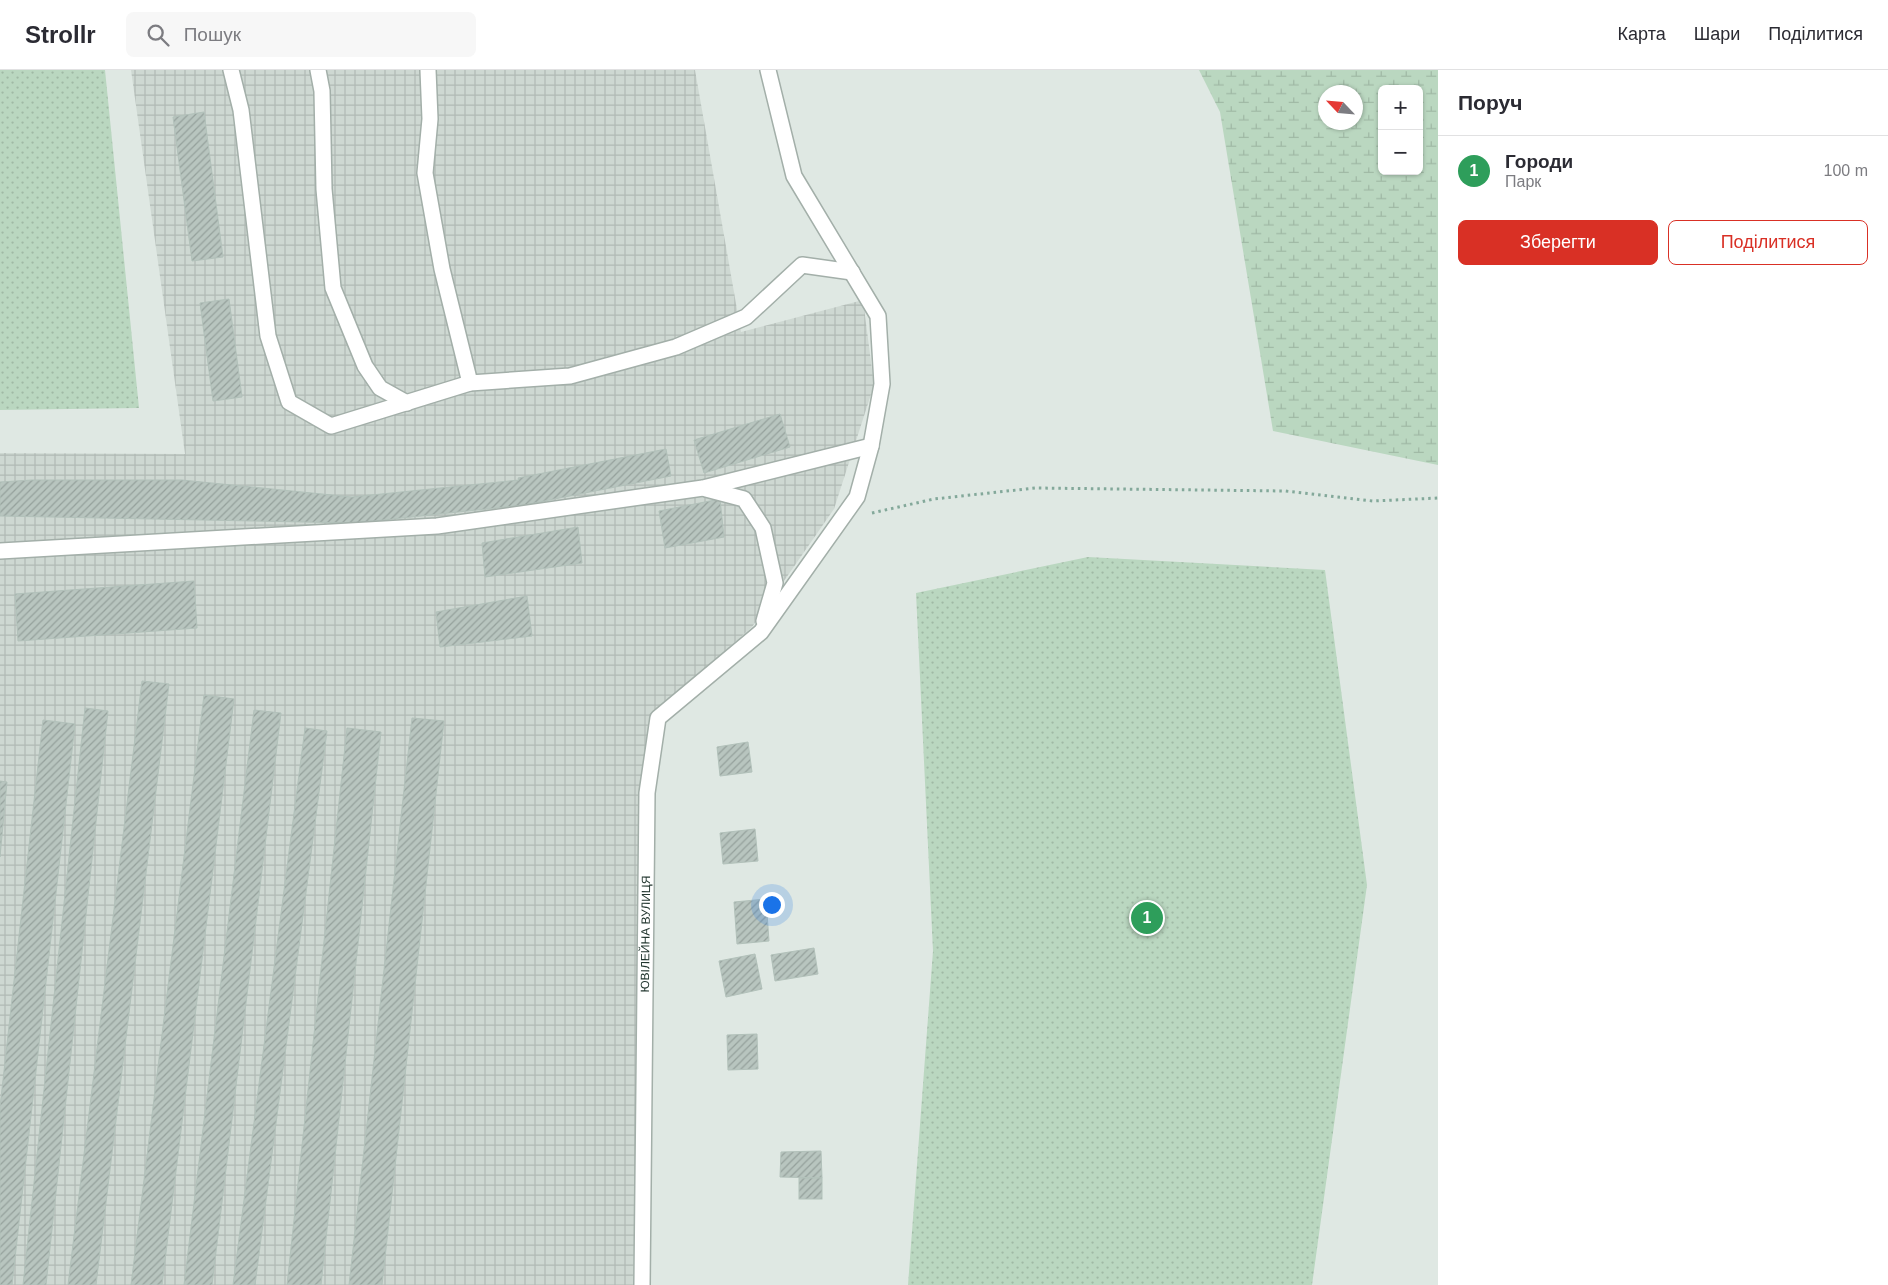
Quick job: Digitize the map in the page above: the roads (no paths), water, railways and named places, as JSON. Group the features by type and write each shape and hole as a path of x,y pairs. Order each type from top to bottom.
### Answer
{"street":[{"path":"232,70 242,110 268,336 289,402 331,426 470,383 570,376 676,347 746,317 802,265 852,272"},
{"path":"318,70 322,91 324,189 333,288 365,366 380,388 407,403"},
{"path":"428,70 430,119 425,173 442,269 470,383"},
{"name":"ЮВІЛЕЙНА ВУЛИЦЯ","path":"642,1285 647,792 658,718 761,632 842,520 857,497 871,446 882,384 878,316 794,176 768,70"},
{"path":"0,551 437,526 703,488 871,446"},
{"path":"703,488 744,499 763,528 775,583 761,632"}],"place":[{"name":"Городи","path":"1147,918"}]}
